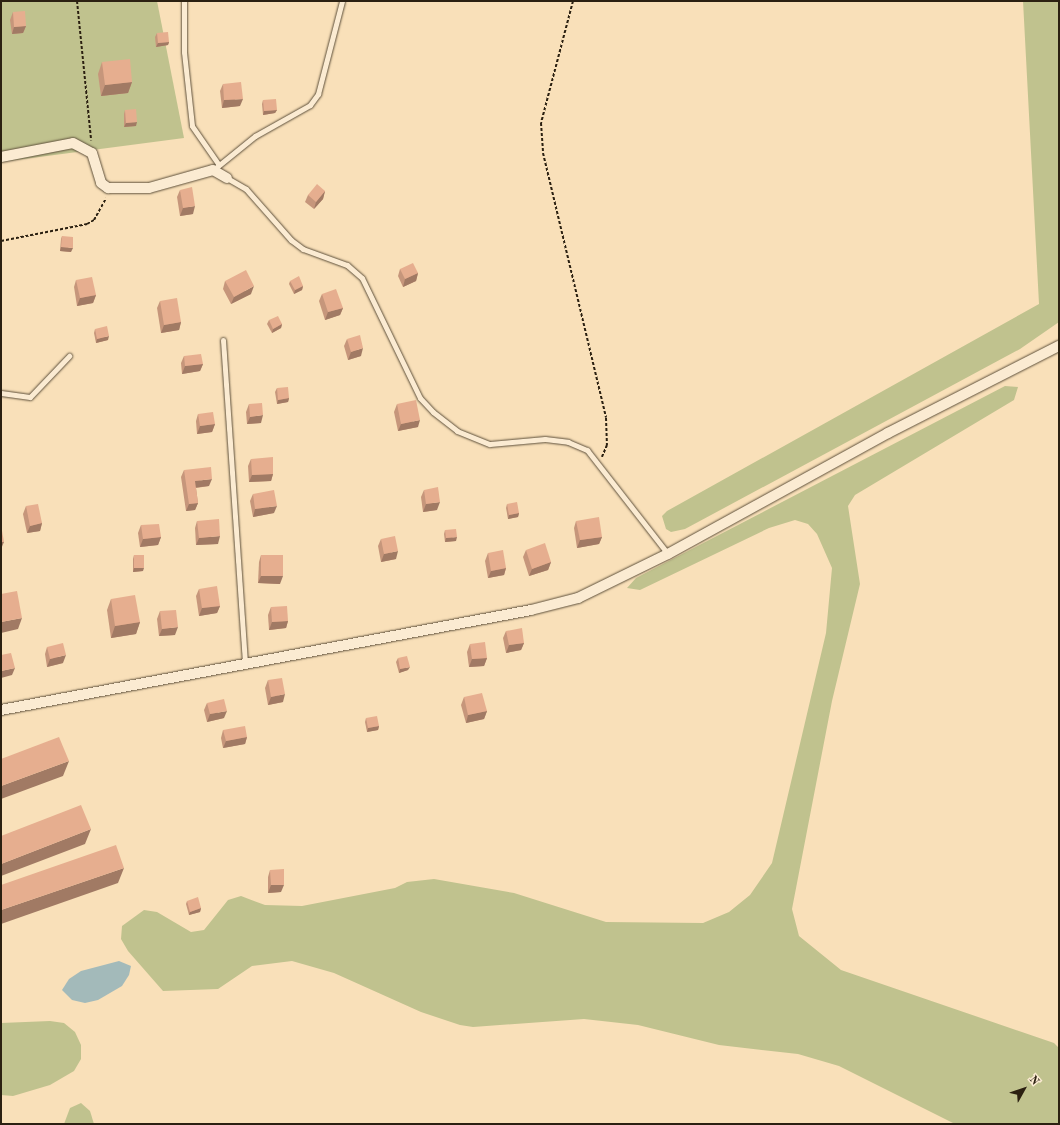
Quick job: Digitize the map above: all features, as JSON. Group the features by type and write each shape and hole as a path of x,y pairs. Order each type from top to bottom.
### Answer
{"street":[{"path":"1,157 73,143 92,153 101,183 108,188 149,188 216,168 228,178"},
{"path":"1,710 557,604 605,587 888,433 1059,346"}],"lane":[{"path":"184,1 184,52 192,126 216,168 255,136 310,105 318,94 342,1"},
{"path":"228,178 251,193 291,240 303,249 347,265 362,278 420,398 457,431 490,444 545,439 568,442 587,450 600,463 668,554"},
{"path":"223,340 245,663"},
{"path":"1,393 30,396 69,356"}],"path":[{"path":"77,1 92,153"},
{"path":"573,1 541,123 543,152 606,418 607,445 600,463"},
{"path":"1,240 87,224 101,210 108,188"}],"green space":[{"path":"1,1 157,1 184,138 1,162"},
{"path":"1023,1 1059,1 1059,322 1020,349 685,529 671,532 666,529 662,516 667,511 1039,304"},
{"path":"1005,386 1018,387 1014,400 855,495 848,506 860,584 832,701 792,909 799,936 841,970 1054,1043 1059,1048 1059,1124 955,1124 839,1066 798,1054 719,1045 638,1025 584,1019 473,1027 460,1025 421,1012 334,973 292,961 252,966 218,989 163,991 128,951 121,939 122,926 144,910 157,912 191,932 204,930 228,900 241,896 265,905 302,906 395,888 407,882 434,879 514,893 606,922 703,923 729,912 750,895 772,863 826,633 832,568 817,534 808,524 795,520 769,528 640,590 627,588 636,578"},
{"path":"50,1021 64,1023 75,1032 81,1045 81,1059 74,1071 50,1085 13,1096 1,1095 1,1023"},
{"path":"81,1103 90,1111 94,1124 64,1124 70,1108"}],"water":[{"path":"119,961 131,966 129,975 122,986 98,1000 85,1003 72,1000 62,990 69,979 81,971"}],"building":[{"path":"25,11 26,26 14,27 13,12"},
{"path":"168,32 169,42 158,43 157,33"},
{"path":"130,59 132,82 105,85 102,62"},
{"path":"241,82 243,99 224,100 223,84"},
{"path":"276,99 277,110 264,111 263,100"},
{"path":"136,109 137,122 126,123 125,110"},
{"path":"317,184 325,191 316,202 308,195"},
{"path":"192,187 195,206 183,208 180,190"},
{"path":"62,236 73,237 73,248 61,247"},
{"path":"413,263 418,273 405,279 400,269"},
{"path":"246,270 254,286 234,297 225,281"},
{"path":"299,276 303,286 295,290 290,281"},
{"path":"92,277 96,295 80,298 76,280"},
{"path":"336,289 343,308 328,312 322,294"},
{"path":"177,298 181,322 164,325 160,301"},
{"path":"278,316 282,324 273,329 269,320"},
{"path":"107,326 109,336 97,339 95,329"},
{"path":"360,335 363,348 351,352 347,339"},
{"path":"201,354 203,364 185,366 184,356"},
{"path":"288,387 289,398 278,400 277,388"},
{"path":"416,400 420,420 401,424 397,404"},
{"path":"262,403 263,415 250,417 249,404"},
{"path":"213,412 215,424 200,426 198,414"},
{"path":"273,457 273,474 252,475 251,459"},
{"path":"211,467 212,479 195,481 198,503 189,504 184,470"},
{"path":"438,487 440,502 426,504 424,490"},
{"path":"274,490 277,506 255,509 253,494"},
{"path":"517,502 519,513 509,515 507,504"},
{"path":"38,504 42,523 30,526 26,506"},
{"path":"599,517 602,537 580,540 576,521"},
{"path":"219,519 220,536 199,538 197,521"},
{"path":"159,524 161,537 143,539 141,525"},
{"path":"1,525 4,542 1,542"},
{"path":"456,529 457,537 446,538 445,530"},
{"path":"395,536 398,551 384,554 381,539"},
{"path":"545,543 551,562 532,569 526,550"},
{"path":"503,550 506,568 491,571 488,553"},
{"path":"134,555 144,555 144,568 134,568"},
{"path":"261,555 283,555 283,576 261,576"},
{"path":"217,586 220,606 202,608 199,589"},
{"path":"17,591 22,618 1,622 1,594"},
{"path":"135,595 140,622 115,626 111,599"},
{"path":"287,606 288,621 272,622 271,607"},
{"path":"176,610 178,627 162,629 160,611"},
{"path":"522,628 524,643 509,645 506,631"},
{"path":"485,642 487,658 472,659 470,644"},
{"path":"63,643 66,655 50,659 47,647"},
{"path":"11,653 15,668 1,671 1,655"},
{"path":"407,656 410,667 400,669 398,658"},
{"path":"282,678 285,694 271,697 268,680"},
{"path":"482,693 487,711 468,715 464,697"},
{"path":"224,699 227,711 210,714 207,703"},
{"path":"377,716 379,726 368,728 366,718"},
{"path":"245,726 247,737 226,741 223,730"},
{"path":"59,737 69,761 1,786 1,759"},
{"path":"81,805 91,829 1,864 1,836"},
{"path":"116,845 124,868 1,910 1,885"},
{"path":"284,869 284,885 271,885 270,870"},
{"path":"198,897 201,908 190,912 187,901"}]}
